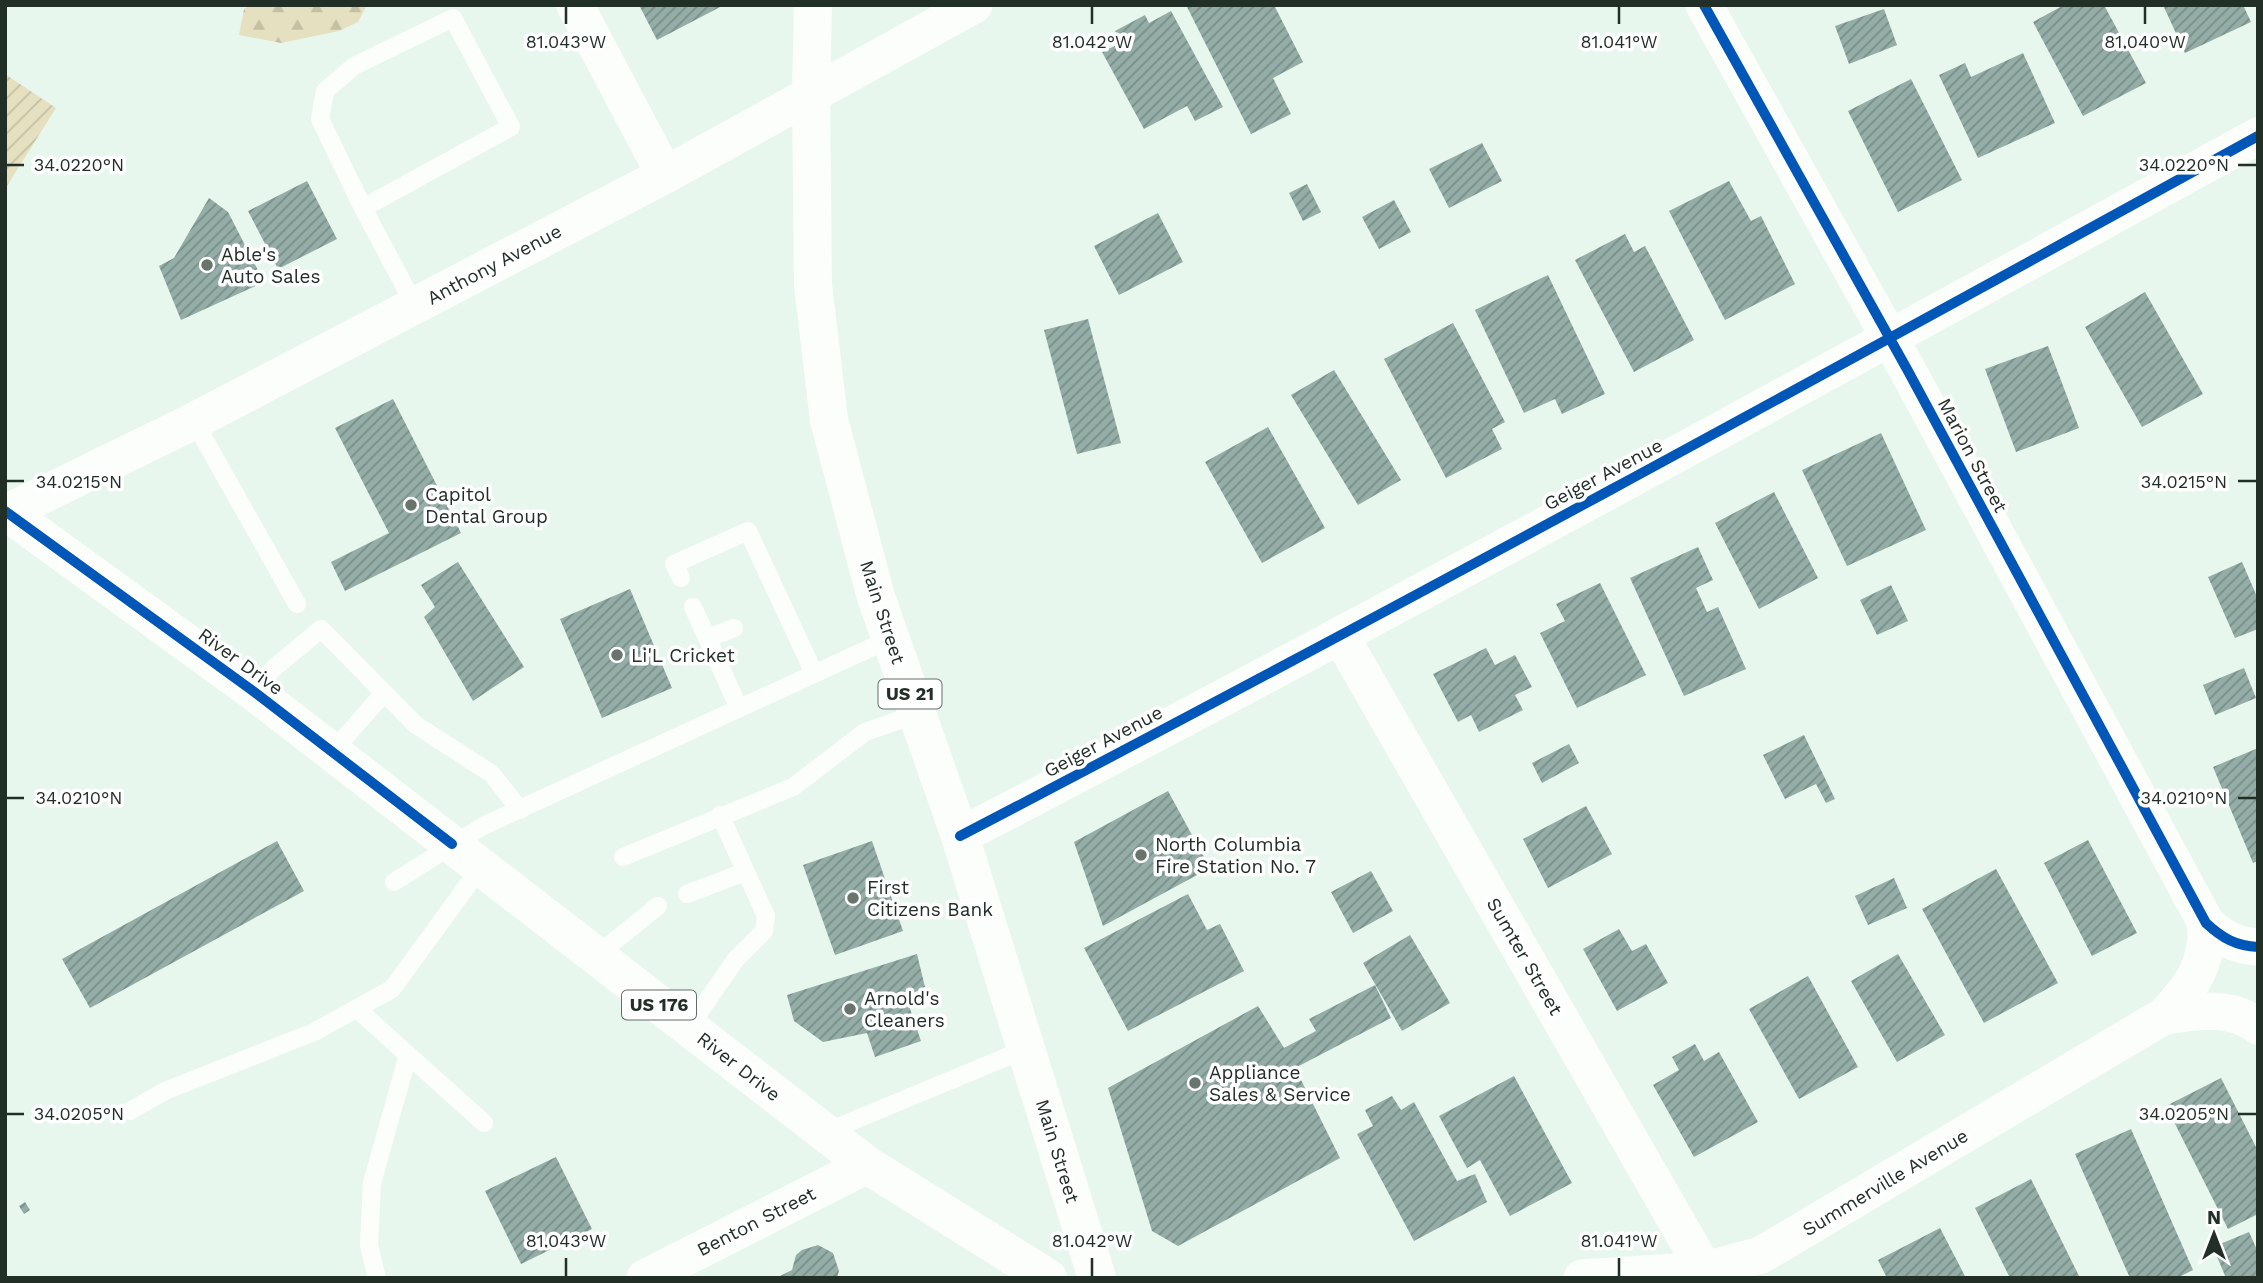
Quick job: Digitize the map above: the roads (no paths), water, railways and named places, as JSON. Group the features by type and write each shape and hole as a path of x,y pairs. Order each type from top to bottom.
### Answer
{"main road":[{"name":"Main Street","path":"813,5 813,285 829,420 876,597 960,835 1097,1278"},
{"name":"River Drive","path":"6,512 253,691 867,1165 1048,1278"}],"street":[{"path":"575,5 665,175"},
{"name":"Anthony Avenue","path":"6,512 194,421 415,306 665,175 974,5"},
{"name":"Marion Street","path":"1704,5 2206,923"},
{"name":"Geiger Avenue","path":"960,835 1340,635 1889,339 2258,136"},
{"name":"Sumter Street","path":"1340,635 1707,1274"},
{"path":"2206,923 2219,935 2234,943 2258,947"},
{"path":"2164,1016 2189,989 2196,977 2207,942 2206,923"},
{"path":"2164,1016 2214,1010 2230,1011 2258,1026"},
{"name":"Summerville Avenue","path":"1582,1278 1707,1274 1761,1255 2164,1016"},
{"name":"Benton Street","path":"645,1278 867,1165"}],"lane":[{"path":"363,208 511,127 453,18 354,66 326,91 320,119 363,208 415,306"},
{"path":"194,421 297,604"},
{"path":"681,578 674,564 748,531 756,562 814,673"},
{"path":"694,607 739,708"},
{"path":"708,638 734,628"},
{"path":"253,691 275,667 321,629 415,725 492,774 520,810"},
{"path":"130,1111 165,1091 314,1032 392,989 483,826 890,639"},
{"path":"332,752 384,693"},
{"path":"623,857 793,787 865,732 917,714"},
{"path":"689,1027 736,959 764,931 766,916 720,815"},
{"path":"394,882 467,856"},
{"path":"687,894 744,872"},
{"path":"596,956 658,906"},
{"path":"356,1009 484,1123"},
{"path":"825,1132 1026,1049"},
{"path":"377,1278 369,1245 372,1183 408,1055"}],"place":[{"name":"Able's Auto Sales","path":"207,265"},
{"name":"Capitol Dental Group","path":"411,505"},
{"name":"Li'L Cricket","path":"617,655"},
{"name":"North Columbia Fire Station No. 7","path":"1141,855"},
{"name":"First Citizens Bank","path":"853,898"},
{"name":"Arnold's Cleaners","path":"850,1009"},
{"name":"Appliance Sales & Service","path":"1195,1083"}]}
